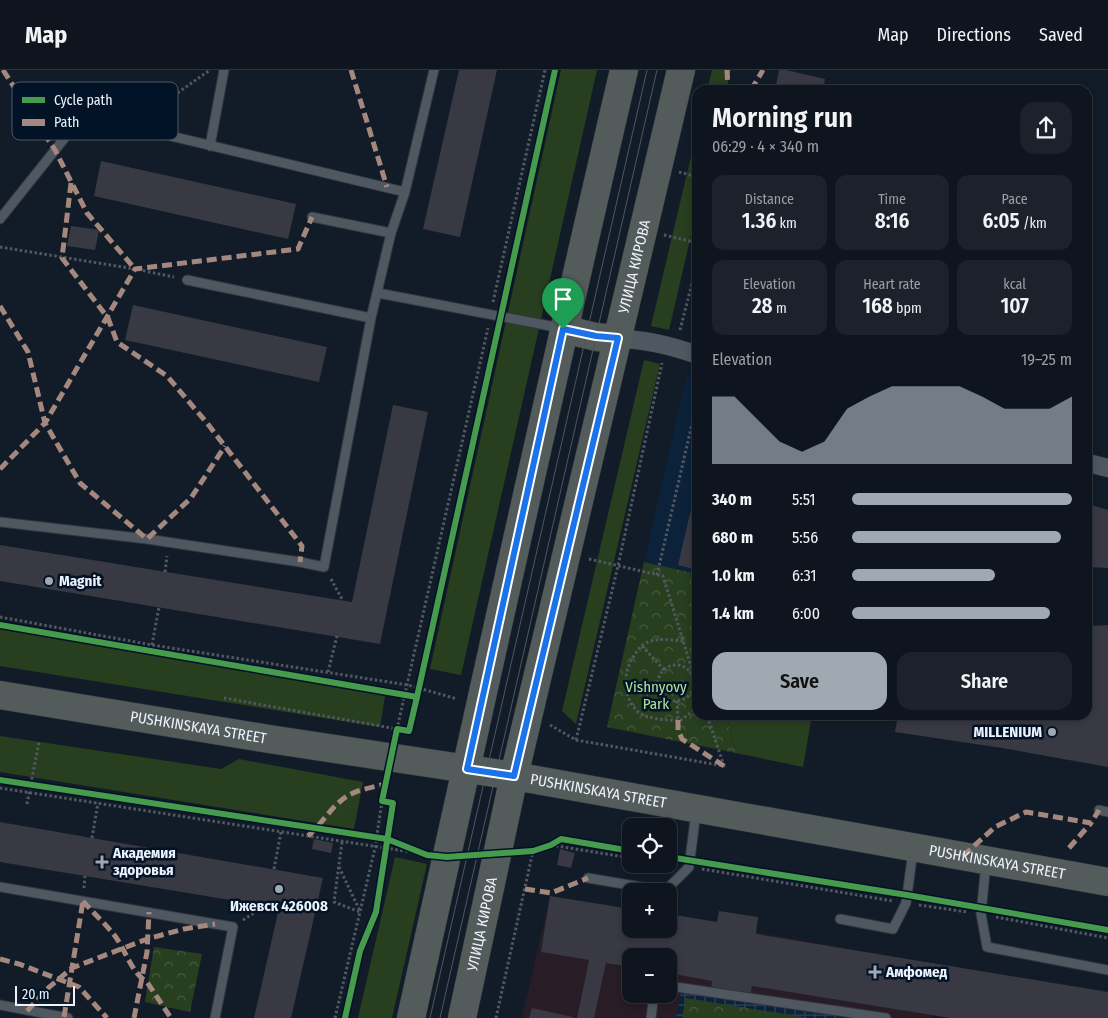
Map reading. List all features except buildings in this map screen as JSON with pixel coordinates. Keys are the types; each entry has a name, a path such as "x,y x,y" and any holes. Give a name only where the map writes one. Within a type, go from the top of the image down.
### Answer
{"main road":[{"path":"411,1018 563,329 624,70"},
{"name":"УЛИЦА КИРОВА","path":"462,1018 514,776 681,70"},
{"path":"563,329 596,336 618,338"},
{"name":"PUSHKINSKAYA STREET","path":"0,695 514,776 1108,882"}],"street":[{"path":"618,338 634,339 692,353"},
{"path":"1092,464 1108,468"}],"lane":[{"path":"210,146 224,70"},
{"path":"0,522 146,540 324,567 371,318 391,233 405,192 434,70"},
{"path":"178,138 405,192"},
{"path":"0,219 63,140"},
{"path":"312,217 391,233"},
{"path":"187,280 371,318"},
{"path":"378,293 563,329"},
{"path":"588,878 665,890 690,864 697,809"},
{"path":"840,919 893,929 906,903 914,848"},
{"path":"986,860 981,911 988,947 1108,970"},
{"path":"0,887 233,927 216,1018"},
{"path":"677,987 886,1018"},
{"path":"650,1018 652,1003"},
{"path":"0,1005 68,1018"}],"path":[{"path":"178,92 210,70"},
{"path":"412,695 408,685 545,70"},
{"path":"674,171 692,176"},
{"path":"659,234 692,242"},
{"path":"0,247 135,269 187,280"},
{"path":"576,740 618,566 663,359 676,348 692,284"},
{"path":"657,575 692,424"},
{"path":"583,557 664,576 692,675"},
{"path":"324,567 343,601"},
{"path":"152,645 159,607"},
{"path":"0,617 152,645 408,685 463,701"},
{"path":"19,628 270,671"},
{"path":"328,672 337,636"},
{"path":"683,641 659,639 642,646 626,671 627,694 637,711 654,718 681,720 692,712"},
{"path":"642,646 664,670"},
{"path":"692,677 690,672 682,666 671,666 664,670 659,677 659,688 666,698 677,701 688,696 692,689"},
{"path":"224,698 400,730 412,695 419,687 422,678"},
{"path":"396,693 412,695"},
{"path":"677,701 678,720"},
{"path":"546,722 576,740 724,766 709,720"},
{"path":"27,804 39,742"},
{"path":"23,783 40,786"},
{"path":"0,788 427,855"},
{"path":"384,858 385,849 382,839 385,802"},
{"path":"92,838 98,804"},
{"path":"274,869 281,832"},
{"path":"368,837 382,839"},
{"path":"335,1018 375,848 382,839"},
{"path":"496,1018 533,851 551,845 561,839"},
{"path":"342,842 334,902 360,912"},
{"path":"395,842 427,855"},
{"path":"578,842 622,849"},
{"path":"551,845 622,857"},
{"path":"690,864 809,879"},
{"path":"690,864 906,903 1069,923"},
{"path":"339,866 360,912"},
{"path":"945,901 981,911 1108,938"},
{"path":"233,927 266,906"}],"shaded area":[{"path":"687,374 692,376 692,573 644,562"},
{"path":"550,896 622,908 622,938 677,938 677,918 941,965 931,1018 894,1018 682,983 676,1018 522,1018"},
{"path":"682,983 894,1018 676,1018"}],"green space":[{"path":"561,70 597,70 461,675 430,669"},
{"path":"712,70 731,70 727,85 708,85"},
{"path":"692,152 692,231 669,330 651,326"},
{"path":"644,360 660,364 576,724 562,711"},
{"name":"Vishnyovy Park","path":"644,562 692,573 692,720 727,720 736,753 607,727"},
{"path":"0,629 386,690 380,727 0,666"},
{"path":"727,720 811,720 803,767 736,753"},
{"path":"0,736 221,769 239,759 363,782 354,829 0,772"},
{"path":"395,857 427,864 392,1018 358,1018"},
{"path":"154,947 202,954 190,1012 145,1002"},
{"path":"686,998 809,1018 682,1018"}],"tram line":[{"path":"430,1018 647,70"},
{"path":"440,1018 657,70"}],"marked path":[{"path":"3,70 12,84"},
{"path":"351,70 387,187"},
{"path":"727,70 728,85"},
{"path":"754,85 763,70"},
{"path":"48,140 87,213 135,269"},
{"path":"71,183 62,258 108,318 117,342 167,376 207,423 302,546 300,562"},
{"path":"0,469 45,423 135,269 298,249 312,217"},
{"path":"0,306 28,352 45,423 80,483 147,539 191,498 225,446"},
{"path":"678,720 678,730 682,739 724,766"},
{"path":"308,836 333,808 345,798 359,791 385,784"},
{"path":"963,856 995,827 1026,812 1091,823 1099,810"},
{"path":"1069,848 1091,823"},
{"path":"525,889 551,893 588,878"},
{"path":"83,901 115,936 137,973 147,982 171,1018"},
{"path":"64,1017 83,901"},
{"path":"134,1018 147,952 149,912"},
{"path":"27,1011 47,989 72,968 147,939 184,929 215,924"},
{"path":"0,959 19,964 79,987 107,1018"}],"cycle path":[{"path":"345,1018 360,951 376,912 393,803 382,801 397,729 409,731 555,70"},
{"path":"0,625 417,697"},
{"path":"0,780 387,839 427,855 447,857 533,851 551,845 561,839 622,849"},
{"path":"677,858 907,895 1108,930"}],"place":[{"name":"Magnit","path":"49,581"},
{"name":"MILLENIUM","path":"1052,732"},
{"name":"Академия здоровья","path":"102,862"},
{"name":"Ижевск 426008","path":"279,889"},
{"name":"Амфомед","path":"875,972"}],"route":[{"path":"563,329 596,336 618,338 514,776 467,769 480,705 563,329"}]}
